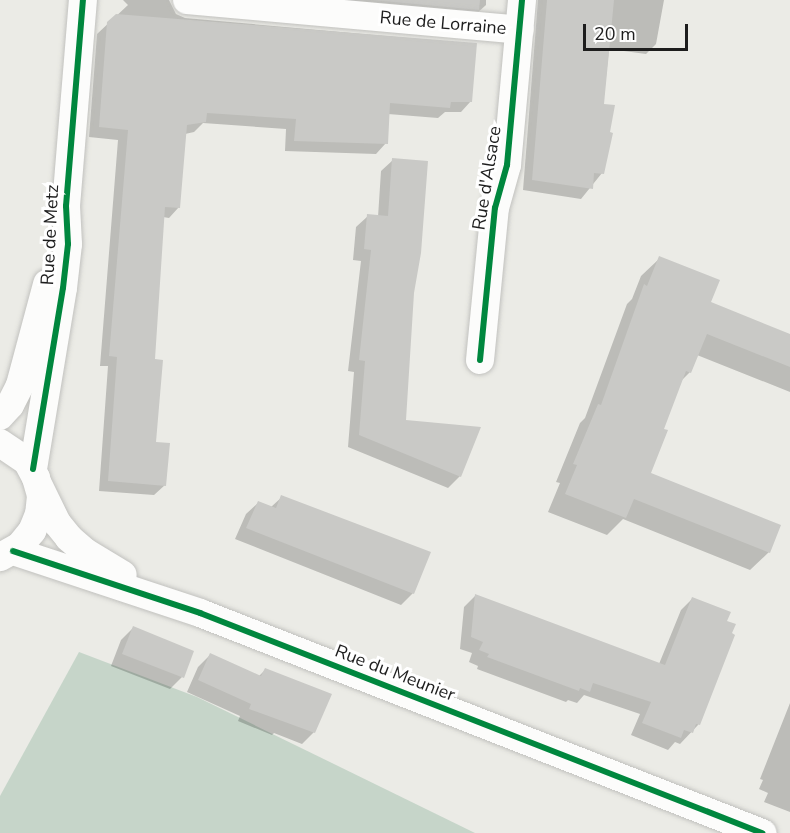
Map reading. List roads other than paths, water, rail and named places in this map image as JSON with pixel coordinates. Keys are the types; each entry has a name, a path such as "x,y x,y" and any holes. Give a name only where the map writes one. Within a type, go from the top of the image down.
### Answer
{"street":[{"name":"Rue de Metz","path":"4,556 26,539 36,523 40,505 36,478 68,244 66,206 83,0"},
{"name":"Rue de Lorraine","path":"187,0 520,30"},
{"name":"Rue d'Alsace","path":"480,360 495,208 507,165 522,0"},
{"name":"Rue de Metz","path":"0,416 15,395 29,357 66,206"},
{"path":"0,443 21,455 36,478"},
{"name":"Rue du Meunier","path":"36,478 57,523 85,552 124,576 200,614"},
{"name":"Rue du Meunier","path":"4,556 200,614 762,833"}]}
